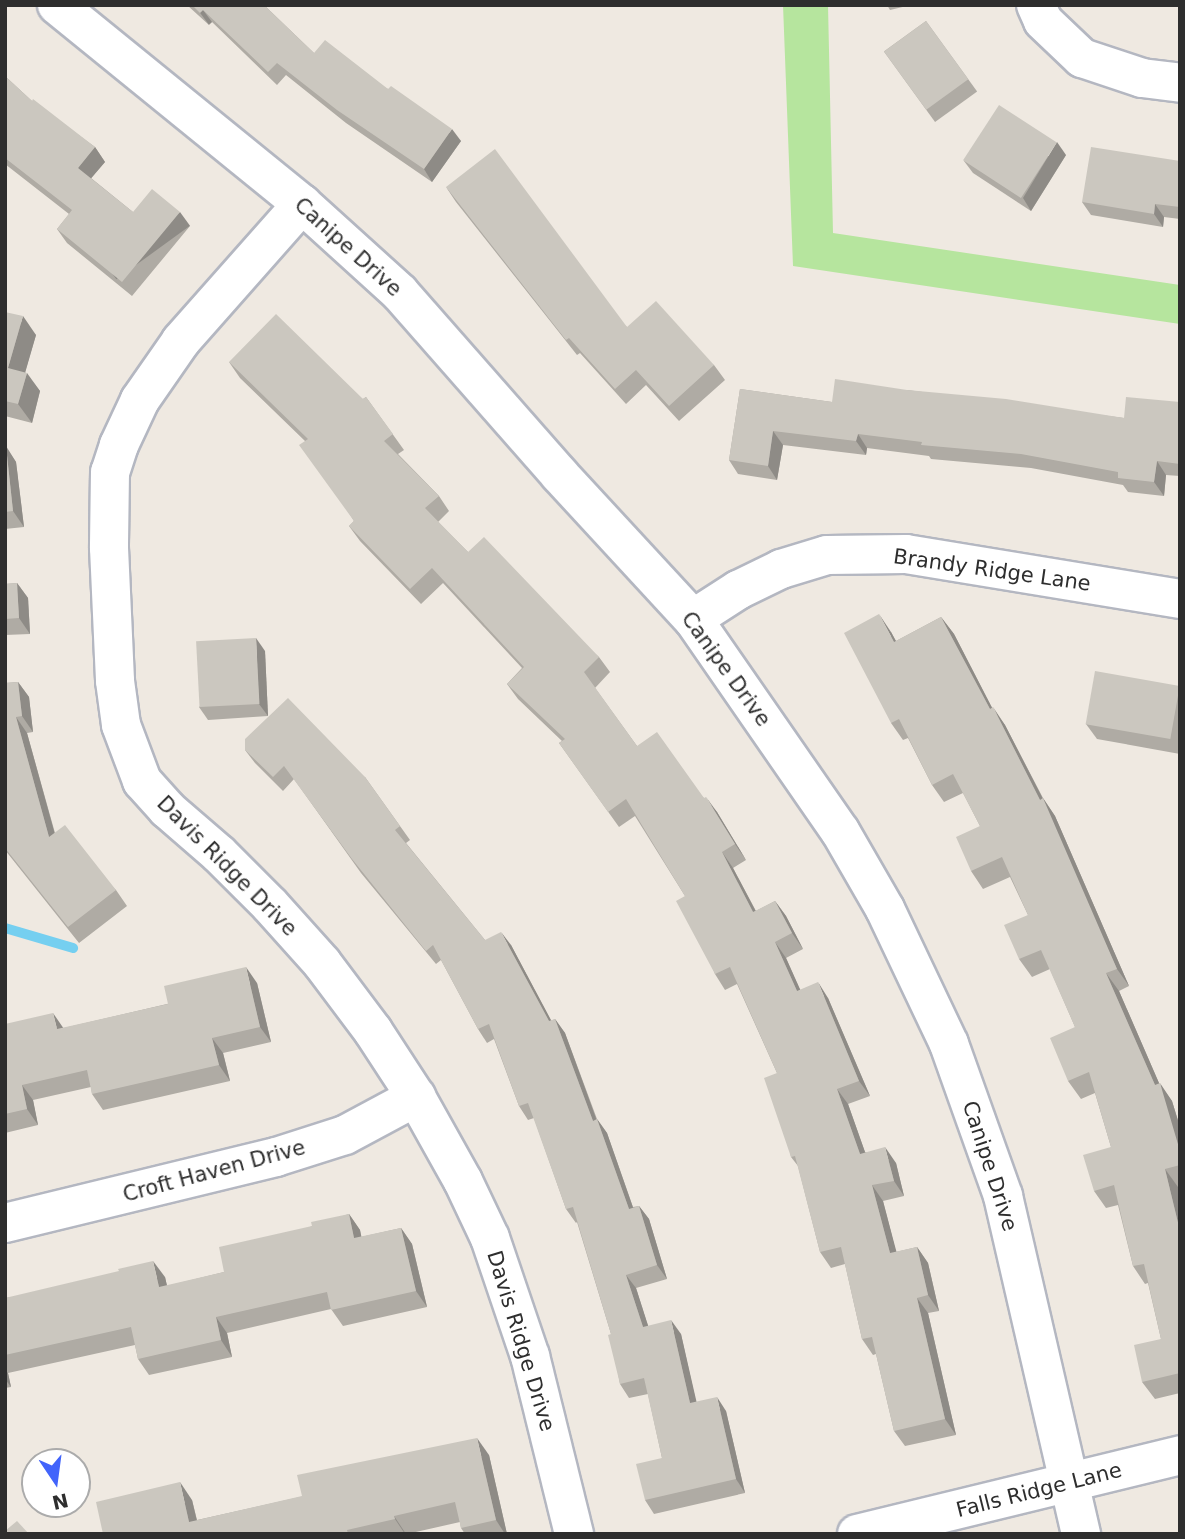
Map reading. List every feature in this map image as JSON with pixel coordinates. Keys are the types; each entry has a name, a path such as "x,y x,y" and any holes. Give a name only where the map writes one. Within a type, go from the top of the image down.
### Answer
{"street":[{"name":"Canipe Drive","path":"57,5 302,204 400,293 559,474 693,619 840,831 885,909 949,1044 1003,1196 1081,1534"},
{"path":"1036,5 1043,21 1082,58 1142,78 1180,83"},
{"name":"Davis Ridge Drive","path":"302,204 181,341 140,400 119,445 110,472 109,548 114,681 121,725 142,781 167,810 219,854 261,896 322,963 373,1031 416,1097 463,1181 490,1238 530,1356 574,1534"},
{"name":"Brandy Ridge Lane","path":"693,619 738,590 781,569 827,555 906,554 1180,599"},
{"name":"Croft Haven Drive","path":"5,1223 276,1157 345,1135 416,1097"},
{"name":"Falls Ridge Lane","path":"858,1534 1180,1455"}],"green space":[{"path":"783,5 828,5 833,233 1180,285 1180,324 793,266"}],"building":[{"path":"192,5 264,5 314,53 325,40 388,89 391,86 452,129 424,169 337,110 277,63 268,72 203,10 200,13"},
{"path":"926,21 968,79 926,110 884,52"},
{"path":"5,76 32,101 33,99 95,147 78,168 133,212 152,189 180,212 122,282 57,229 72,210 5,158"},
{"path":"999,105 1057,143 1021,198 963,160"},
{"path":"1091,147 1180,161 1180,207 1155,204 1154,214 1082,202"},
{"path":"495,149 627,327 656,301 714,365 669,406 636,370 615,389 569,338 566,340 446,187"},
{"path":"5,312 23,316 8,368 27,373 18,404 5,401"},
{"path":"276,314 363,399 366,397 393,434 384,441 439,496 425,508 468,552 484,537 599,657 584,672 637,746 657,732 704,798 706,797 735,844 722,852 753,912 775,901 792,933 775,942 797,991 818,982 859,1081 837,1089 860,1154 885,1147 894,1181 872,1185 890,1253 917,1247 928,1295 917,1298 945,1419 894,1431 872,1337 862,1339 841,1247 820,1252 795,1156 791,1157 764,1078 777,1073 730,967 715,974 676,901 685,896 626,799 608,812 559,743 565,739 507,684 524,667 432,568 410,589 349,526 354,521 299,445 308,439 229,362"},
{"path":"835,379 907,390 1006,399 1124,418 1126,397 1180,402 1180,464 1157,461 1154,482 1118,478 1118,472 1021,454 921,445 922,442 858,434 856,441 773,431 768,466 729,460 740,389 832,402"},
{"path":"5,446 13,511 5,512"},
{"path":"17,583 19,618 5,619 5,584"},
{"path":"879,614 894,642 941,617 990,709 993,707 1040,800 1043,798 1117,969 1106,973 1155,1085 1160,1083 1180,1151 1180,1165 1165,1169 1180,1231 1180,1373 1142,1382 1134,1345 1161,1339 1144,1264 1133,1266 1114,1185 1094,1191 1083,1155 1111,1147 1089,1072 1068,1081 1050,1038 1075,1027 1041,950 1019,959 1004,925 1028,915 1002,857 971,871 956,837 980,826 953,774 932,785 899,719 891,723 844,633"},
{"path":"256,638 259,704 200,707 196,641"},
{"path":"1095,671 1180,686 1170,739 1086,724"},
{"path":"18,682 22,716 16,717 49,837 65,825 116,890 68,927 5,848 5,683"},
{"path":"288,698 365,777 400,826 395,830 485,940 501,932 549,1021 555,1019 593,1121 597,1119 629,1209 639,1206 657,1265 626,1275 643,1327 671,1320 690,1403 717,1397 736,1479 645,1500 636,1464 662,1458 644,1378 620,1384 608,1335 611,1334 573,1207 566,1209 528,1103 519,1106 489,1024 478,1029 433,945 426,951 352,859 284,766 273,777 245,750 245,739"},
{"path":"246,967 260,1027 212,1038 219,1065 92,1094 87,1070 22,1085 27,1109 5,1114 5,1024 53,1013 57,1029 168,1004 164,986"},
{"path":"349,1214 354,1238 401,1228 416,1291 331,1310 327,1292 216,1317 221,1340 138,1359 131,1327 5,1355 5,1298 153,1261 159,1287 224,1272 219,1247 312,1226 311,1222"},
{"path":"477,1438 496,1520 461,1528 455,1502 347,1530 348,1534 103,1534 96,1502 180,1482 189,1522 302,1496 297,1475"},
{"path":"17,1521 29,1534 5,1534 5,1531"}],"waterway":[{"path":"5,928 73,948"}]}
